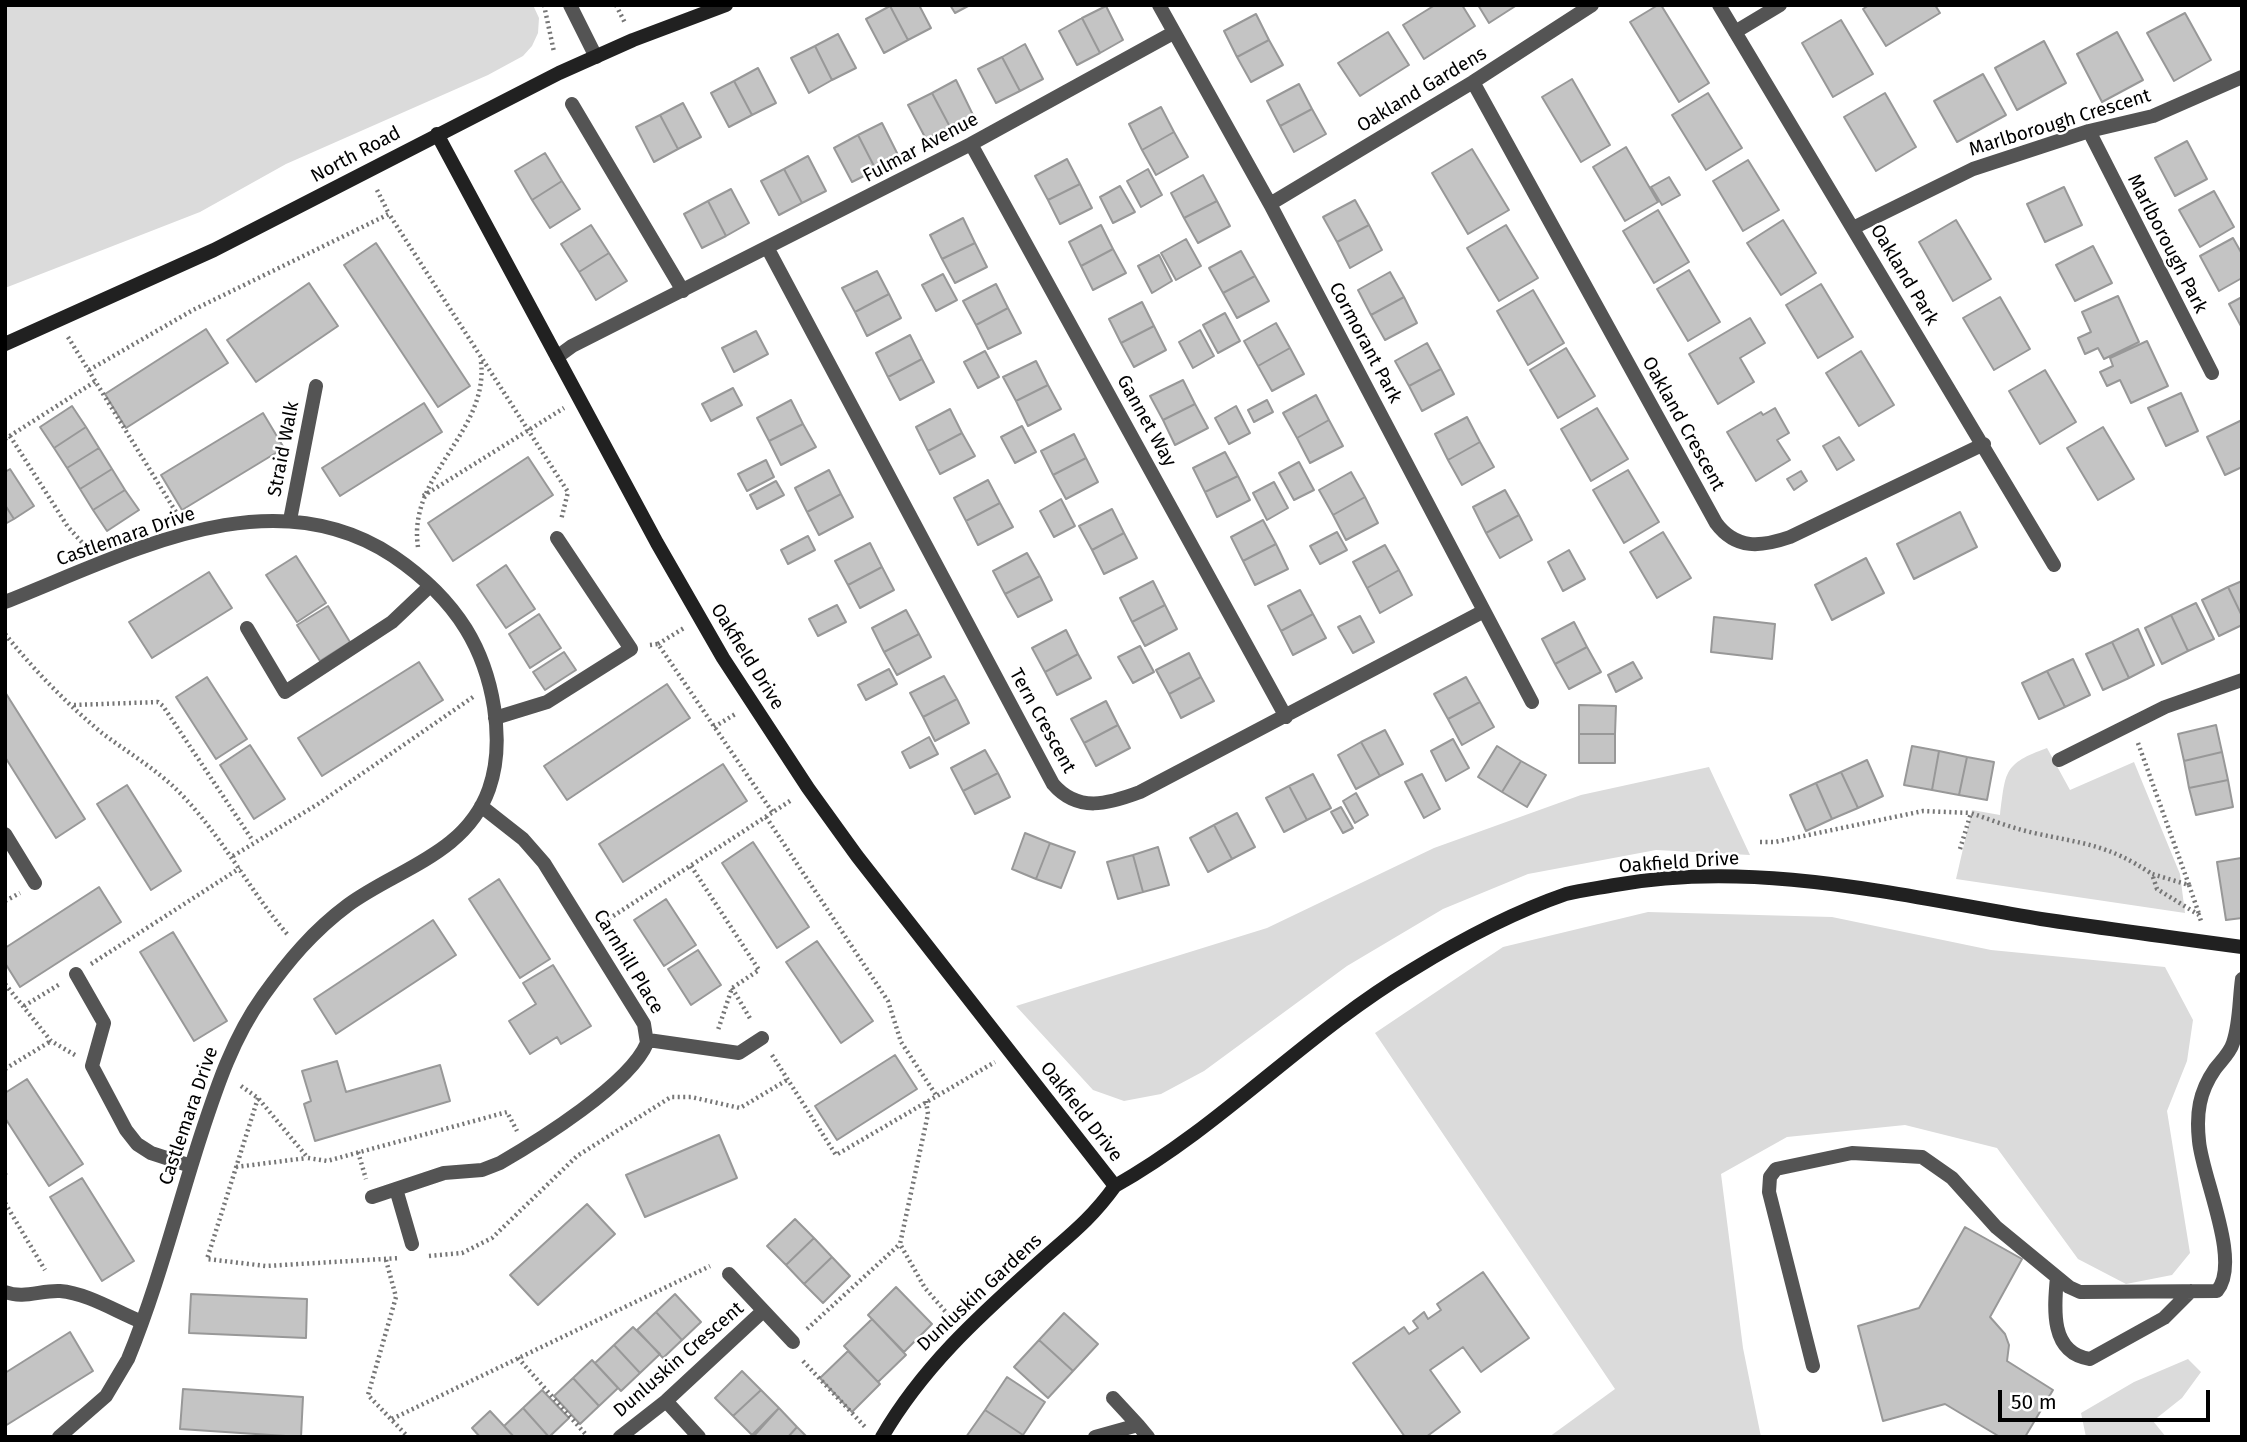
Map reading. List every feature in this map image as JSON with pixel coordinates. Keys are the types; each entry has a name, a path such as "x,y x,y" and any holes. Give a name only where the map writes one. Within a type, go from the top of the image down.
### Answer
{"street":[{"path":"570,5 596,57"},
{"name":"North Road","path":"5,345 57,319 214,250 559,73 726,5"},
{"name":"Cormorant Park","path":"1159,5 1270,204 1532,702"},
{"name":"Oakland Gardens","path":"1270,204 1473,82 1592,5"},
{"name":"Oakland Park","path":"1720,5 2054,565"},
{"path":"1735,32 1780,5"},
{"name":"Fulmar Avenue","path":"557,357 572,346 971,144 1173,33"},
{"name":"Marlborough Crescent","path":"1853,228 1973,169 2089,131 2179,107 2242,76"},
{"name":"Oakland Crescent","path":"1473,82 1716,523 1731,540 1759,545 1790,537 1984,444"},
{"path":"572,104 683,291"},
{"name":"Marlborough Park","path":"2089,131 2211,373"},
{"name":"Oakfield Drive","path":"437,134 723,658 808,788 1010,1054 1115,1186 1164,1158 1275,1073 1349,1010 1414,968 1497,925 1567,894 1641,881 1762,878 1900,894 2242,947"},
{"name":"Gannet Way","path":"971,144 1286,717"},
{"name":"Tern Crescent","path":"768,249 1053,784 1061,793 1088,804 1113,802 1286,717 1484,611"},
{"name":"Straid Walk","path":"290,520 316,386"},
{"name":"Castlemara Drive","path":"5,603 189,533 243,522 290,520 329,526 362,538 418,575 458,618 471,637 495,718 495,763 481,806 446,846 350,903 299,947 260,999 222,1073 142,1322 122,1371 106,1396 59,1437"},
{"path":"495,718 547,702 631,649 557,538"},
{"path":"247,628 285,692 392,622 430,586"},
{"path":"2059,760 2181,700 2242,680"},
{"name":"Carnhill Place","path":"372,1197 453,1171 487,1169 525,1148 570,1118 615,1082 644,1050 648,1040 645,1027 589,933 538,855 481,806"},
{"path":"5,834 35,883"},
{"path":"76,974 104,1023 92,1066 126,1130 137,1144 151,1153 191,1167"},
{"path":"1813,1366 1769,1192 1770,1177 1776,1169 1852,1153 1922,1157 1952,1178 1996,1227 2057,1277 2080,1292 2217,1291 2224,1283 2223,1240 2200,1149 2197,1116 2207,1080 2234,1040 2242,979"},
{"path":"648,1040 739,1053 762,1038"},
{"name":"Dunluskin Gardens","path":"882,1437 919,1379 962,1332 1091,1219 1115,1186"},
{"path":"396,1189 412,1244"},
{"name":"Dunluskin Crescent","path":"729,1274 793,1342"},
{"path":"2057,1277 2054,1304 2058,1332 2066,1349 2076,1357 2090,1359 2164,1318 2191,1291"},
{"path":"5,1293 22,1296 48,1291 75,1294 142,1322"},
{"name":"Dunluskin Crescent","path":"620,1437 666,1401 763,1311"},
{"path":"1113,1398 1148,1437"},
{"path":"666,1401 699,1437"},
{"path":"1095,1437 1138,1425"}],"path":[{"path":"544,5 559,73"},
{"path":"367,172 389,214 568,492 557,538"},
{"path":"89,370 192,310 389,214"},
{"path":"57,319 189,533"},
{"path":"418,575 420,563 417,538 423,497 464,429 479,395 480,357"},
{"path":"96,381 8,438 68,527 102,564"},
{"path":"423,497 527,429 580,399"},
{"path":"5,634 51,686 100,731 175,788 233,856 258,899 299,947"},
{"path":"631,649 658,644 668,638"},
{"path":"589,933 772,813 658,644"},
{"path":"233,856 253,841 318,804 488,687"},
{"path":"73,705 149,702 163,706 253,841"},
{"path":"2131,724 2207,942"},
{"path":"1760,842 1775,842 1923,811 1970,813 2032,833 2092,843 2122,854 2152,874 2189,885"},
{"path":"1960,849 1970,813"},
{"path":"766,817 888,1001 901,1042 936,1095"},
{"path":"691,866 759,970 732,988 712,1049"},
{"path":"24,1006 240,868"},
{"path":"2152,874 2157,888 2199,915"},
{"path":"5,984 51,1041 92,1066"},
{"path":"732,988 836,1155 1010,1054"},
{"path":"5,1069 51,1041"},
{"path":"222,1073 258,1098 308,1158"},
{"path":"874,1437 806,1367 793,1342 900,1244 928,1114 926,1101"},
{"path":"236,1167 308,1158 327,1161 507,1112 525,1148"},
{"path":"5,1203 48,1276 48,1291"},
{"path":"900,1244 926,1287 962,1332"},
{"path":"386,1260 396,1297 368,1395 408,1437"},
{"path":"392,1419 720,1261 729,1274"},
{"path":"518,1358 588,1437"}],"shaded area":[{"path":"5,5 533,5 539,18 538,33 532,46 523,56 488,75 286,164 200,212 5,288"},
{"path":"2047,748 2070,790 2134,762 2180,874 2185,913 1956,879 1972,810 2000,815 2009,771 2022,759"},
{"path":"1709,767 1750,855 1656,850 1528,874 1443,909 1347,966 1204,1071 1161,1094 1124,1101 1093,1090 1016,1006 1267,928 1434,848 1581,795"},
{"path":"1648,912 1832,917 1991,950 2165,967 2193,1020 2187,1061 2167,1111 2190,1253 2172,1275 2126,1284 2078,1259 1997,1148 1905,1125 1787,1137 1721,1174 1743,1348 1761,1437 1549,1437 1615,1389 1375,1033 1503,947"},
{"path":"2188,1359 2201,1372 2182,1398 2153,1421 2166,1437 2086,1437 2081,1413 2134,1382"}],"building":[{"path":"919,5 931,28 908,40 890,6"},
{"path":"950,5 970,5 955,13"},
{"path":"1435,5 1462,5 1475,26 1424,59 1403,25"},
{"path":"1478,5 1517,5 1489,23"},
{"path":"1661,5 1709,83 1679,102 1630,22"},
{"path":"1869,5 1935,5 1940,13 1886,46 1863,9"},
{"path":"890,6 908,40 884,53 866,19"},
{"path":"1106,6 1123,40 1100,53 1082,18"},
{"path":"2185,13 2211,60 2174,81 2147,33"},
{"path":"1256,14 1269,40 1237,57 1224,31"},
{"path":"1082,18 1100,53 1077,65 1059,31"},
{"path":"1841,20 1873,74 1833,97 1802,43"},
{"path":"1388,32 1409,65 1360,96 1338,63"},
{"path":"2117,32 2143,80 2102,102 2077,54"},
{"path":"838,34 856,68 832,80 815,46"},
{"path":"1269,40 1283,65 1251,82 1237,57"},
{"path":"2044,41 2066,83 2017,110 1995,68"},
{"path":"1025,44 1043,79 1020,91 1002,57"},
{"path":"815,46 832,80 809,93 791,58"},
{"path":"1002,57 1020,91 996,103 978,69"},
{"path":"758,68 776,103 752,115 734,81"},
{"path":"1983,74 2006,115 1957,142 1934,101"},
{"path":"1572,79 1610,145 1581,162 1542,97"},
{"path":"956,80 973,115 950,127 932,93"},
{"path":"734,81 752,115 729,127 711,93"},
{"path":"1299,84 1312,109 1280,126 1267,101"},
{"path":"932,93 950,127 926,139 908,105"},
{"path":"1708,93 1742,148 1706,170 1672,115"},
{"path":"1885,93 1916,147 1876,171 1844,117"},
{"path":"683,103 701,137 678,149 660,115"},
{"path":"1161,107 1174,132 1142,150 1129,124"},
{"path":"1312,109 1326,134 1294,152 1280,126"},
{"path":"660,115 678,149 654,162 636,127"},
{"path":"882,123 899,157 876,170 858,135"},
{"path":"1174,132 1188,157 1156,175 1142,150"},
{"path":"858,135 876,170 852,182 834,148"},
{"path":"2187,141 2207,179 2175,196 2155,158"},
{"path":"1626,147 1658,202 1625,221 1593,167"},
{"path":"1472,149 1509,210 1468,234 1432,173"},
{"path":"545,153 562,181 532,200 515,171"},
{"path":"808,156 826,191 802,203 784,169"},
{"path":"1067,159 1080,184 1048,200 1035,176"},
{"path":"1748,160 1779,210 1743,231 1713,181"},
{"path":"784,169 802,203 779,215 761,181"},
{"path":"1148,169 1162,195 1141,207 1127,181"},
{"path":"1203,175 1217,201 1184,218 1171,193"},
{"path":"1669,177 1680,195 1662,205 1651,187"},
{"path":"562,181 580,209 550,228 532,200"},
{"path":"1080,184 1092,208 1060,224 1048,200"},
{"path":"1120,186 1135,212 1113,223 1100,197"},
{"path":"2064,187 2082,225 2045,242 2027,204"},
{"path":"731,189 749,223 726,236 708,201"},
{"path":"2214,191 2234,227 2200,247 2179,210"},
{"path":"1355,200 1369,225 1337,242 1323,217"},
{"path":"708,201 726,236 702,248 684,214"},
{"path":"1217,201 1230,226 1198,243 1184,218"},
{"path":"1658,210 1689,262 1654,283 1623,231"},
{"path":"963,218 975,243 942,259 930,235"},
{"path":"1783,220 1816,273 1781,295 1747,243"},
{"path":"1956,220 1991,279 1953,301 1919,242"},
{"path":"591,225 609,253 579,272 561,244"},
{"path":"1101,225 1113,249 1081,266 1069,242"},
{"path":"1369,225 1382,250 1350,268 1337,242"},
{"path":"1506,225 1538,278 1499,301 1467,248"},
{"path":"2233,238 2242,254 2242,278 2219,291 2200,256"},
{"path":"1186,239 1201,266 1176,280 1161,253"},
{"path":"376,243 470,386 438,407 344,265"},
{"path":"975,243 987,267 955,283 942,259"},
{"path":"2093,246 2112,283 2075,301 2056,265"},
{"path":"1113,249 1126,273 1093,290 1081,266"},
{"path":"1241,251 1255,276 1223,293 1209,268"},
{"path":"609,253 627,281 596,300 579,272"},
{"path":"1159,255 1172,281 1152,293 1138,266"},
{"path":"1689,270 1720,322 1688,341 1657,289"},
{"path":"877,271 889,294 855,312 842,288"},
{"path":"1390,272 1404,297 1371,315 1358,290"},
{"path":"943,274 957,300 936,311 922,285"},
{"path":"1255,276 1269,301 1237,318 1223,293"},
{"path":"309,283 338,326 256,382 227,340"},
{"path":"996,284 1008,308 976,325 963,301"},
{"path":"1821,284 1853,337 1818,358 1786,305"},
{"path":"1533,290 1564,343 1528,365 1497,311"},
{"path":"889,294 901,318 867,336 855,312"},
{"path":"2118,296 2139,342 2104,359 2098,348 2085,354 2078,338 2091,332 2082,312"},
{"path":"1404,297 1417,323 1385,340 1371,315"},
{"path":"2000,297 2030,349 1994,370 1963,318"},
{"path":"2242,297 2242,328 2229,304"},
{"path":"1142,302 1154,326 1121,343 1109,319"},
{"path":"1008,308 1021,333 988,349 976,325"},
{"path":"1225,313 1240,341 1218,353 1203,325"},
{"path":"1750,318 1765,343 1740,358 1754,382 1718,404 1689,354"},
{"path":"1276,323 1290,348 1258,366 1244,341"},
{"path":"1154,326 1166,350 1134,367 1121,343"},
{"path":"206,329 228,363 126,428 105,394"},
{"path":"1200,330 1214,356 1193,368 1179,342"},
{"path":"756,331 768,354 734,372 722,348"},
{"path":"910,335 922,359 888,377 876,353"},
{"path":"2147,341 2168,386 2131,403 2120,380 2107,386 2100,372 2113,366 2110,358"},
{"path":"1427,343 1441,369 1409,386 1395,361"},
{"path":"1290,348 1304,374 1272,391 1258,366"},
{"path":"1566,348 1595,396 1558,418 1530,370"},
{"path":"985,351 999,377 978,388 964,362"},
{"path":"1861,351 1894,405 1859,426 1826,373"},
{"path":"922,359 934,382 900,400 888,377"},
{"path":"1036,361 1048,385 1016,401 1003,377"},
{"path":"1441,369 1454,394 1422,411 1409,386"},
{"path":"2045,370 2076,422 2040,444 2009,391"},
{"path":"1183,380 1195,404 1163,420 1150,396"},
{"path":"1048,385 1061,409 1028,426 1016,401"},
{"path":"733,388 742,405 711,421 702,404"},
{"path":"2181,393 2198,431 2166,446 2148,408"},
{"path":"1316,395 1329,420 1297,438 1283,413"},
{"path":"791,400 803,424 769,441 757,418"},
{"path":"1267,400 1273,412 1254,422 1248,410"},
{"path":"424,403 442,432 340,496 322,468"},
{"path":"1195,404 1208,428 1175,445 1163,420"},
{"path":"72,406 86,427 54,448 40,427"},
{"path":"1236,406 1250,433 1229,444 1215,418"},
{"path":"1597,408 1628,459 1591,481 1561,429"},
{"path":"1775,408 1789,433 1777,440 1790,460 1756,481 1727,432 1761,412 1763,415"},
{"path":"950,409 962,433 928,451 916,427"},
{"path":"263,413 284,448 182,510 161,475"},
{"path":"1467,417 1480,442 1448,460 1435,434"},
{"path":"1329,420 1343,446 1310,463 1297,438"},
{"path":"2242,420 2242,467 2225,475 2207,437"},
{"path":"803,424 816,447 781,465 769,441"},
{"path":"1022,426 1036,452 1015,463 1001,437"},
{"path":"86,427 99,448 67,468 54,448"},
{"path":"2103,427 2134,479 2098,500 2067,448"},
{"path":"962,433 975,456 940,474 928,451"},
{"path":"1074,434 1086,458 1053,475 1041,451"},
{"path":"1839,437 1854,460 1837,470 1823,446"},
{"path":"1480,442 1494,467 1462,485 1448,460"},
{"path":"99,448 112,469 80,489 67,468"},
{"path":"1225,452 1238,476 1205,492 1193,468"},
{"path":"528,457 553,495 453,561 428,523"},
{"path":"1086,458 1098,482 1066,499 1053,475"},
{"path":"766,460 774,477 747,491 738,474"},
{"path":"1299,462 1314,490 1294,500 1279,473"},
{"path":"10,469 34,506 14,519 5,505 5,472"},
{"path":"112,469 125,490 93,510 80,489"},
{"path":"829,470 841,494 807,512 795,488"},
{"path":"1628,470 1659,522 1624,543 1593,490"},
{"path":"1801,471 1807,481 1794,490 1787,479"},
{"path":"1351,472 1365,497 1333,515 1319,490"},
{"path":"1238,476 1250,500 1217,517 1205,492"},
{"path":"988,480 1000,503 966,521 954,498"},
{"path":"776,481 784,495 757,509 750,495"},
{"path":"1274,482 1288,508 1267,520 1253,493"},
{"path":"125,490 139,510 107,531 93,510"},
{"path":"1505,490 1519,515 1486,533 1473,507"},
{"path":"841,494 853,517 819,535 807,512"},
{"path":"1365,497 1378,523 1346,540 1333,515"},
{"path":"1061,499 1075,526 1054,537 1040,511"},
{"path":"1000,503 1013,527 978,545 966,521"},
{"path":"5,505 14,519 5,524"},
{"path":"1112,509 1124,533 1092,550 1079,526"},
{"path":"1960,512 1977,547 1914,579 1897,544"},
{"path":"1519,515 1532,540 1500,558 1486,533"},
{"path":"1263,520 1276,544 1243,561 1231,537"},
{"path":"1337,532 1347,550 1320,564 1310,546"},
{"path":"1663,532 1691,578 1657,598 1630,552"},
{"path":"1124,533 1137,558 1104,574 1092,550"},
{"path":"808,536 815,550 788,564 781,550"},
{"path":"870,543 882,567 848,585 835,561"},
{"path":"1276,544 1288,569 1255,585 1243,561"},
{"path":"1385,545 1399,570 1367,588 1353,562"},
{"path":"1569,550 1585,579 1563,591 1548,562"},
{"path":"1027,553 1040,576 1005,594 993,571"},
{"path":"296,556 326,603 297,622 266,575"},
{"path":"1866,558 1884,593 1832,620 1815,585"},
{"path":"506,565 535,609 506,628 477,585"},
{"path":"882,567 894,590 860,608 848,585"},
{"path":"1399,570 1412,595 1380,613 1367,588"},
{"path":"209,572 232,608 152,658 129,622"},
{"path":"1040,576 1052,600 1018,617 1005,594"},
{"path":"1153,581 1165,605 1132,622 1120,598"},
{"path":"2242,581 2242,616 2228,587"},
{"path":"2228,587 2242,616 2242,625 2219,636 2202,600"},
{"path":"1300,590 1313,614 1281,631 1268,606"},
{"path":"2196,603 2214,639 2188,651 2171,615"},
{"path":"837,605 846,622 818,636 809,619"},
{"path":"1165,605 1177,629 1145,646 1132,622"},
{"path":"328,606 350,642 320,661 297,625"},
{"path":"906,610 919,634 884,652 872,628"},
{"path":"539,614 561,648 530,668 509,634"},
{"path":"1313,614 1326,638 1293,655 1281,631"},
{"path":"2171,615 2188,651 2162,664 2145,628"},
{"path":"1360,616 1374,642 1353,653 1338,627"},
{"path":"1714,617 1775,624 1772,659 1711,652"},
{"path":"1574,622 1587,647 1555,664 1542,639"},
{"path":"2138,629 2154,665 2129,678 2112,642"},
{"path":"1066,630 1078,654 1045,672 1032,648"},
{"path":"919,634 931,657 897,675 884,652"},
{"path":"2112,642 2129,678 2103,690 2086,654"},
{"path":"1140,646 1154,672 1133,683 1118,657"},
{"path":"1587,647 1601,672 1569,689 1555,664"},
{"path":"564,652 576,670 545,690 533,672"},
{"path":"1189,653 1201,677 1169,694 1156,670"},
{"path":"1078,654 1091,678 1057,695 1045,672"},
{"path":"2073,659 2090,695 2065,707 2047,671"},
{"path":"419,662 443,700 322,776 298,738"},
{"path":"1633,662 1642,678 1616,692 1608,675"},
{"path":"889,669 897,684 866,700 858,685"},
{"path":"2047,671 2065,707 2039,719 2022,683"},
{"path":"944,676 957,699 923,717 910,693"},
{"path":"207,677 247,739 216,759 176,697"},
{"path":"1201,677 1214,701 1181,718 1169,694"},
{"path":"1466,677 1480,702 1448,719 1434,694"},
{"path":"667,684 690,718 567,800 544,766"},
{"path":"5,692 85,819 56,838 5,757"},
{"path":"957,699 969,723 935,741 923,717"},
{"path":"1106,701 1118,725 1084,743 1071,719"},
{"path":"1480,702 1494,727 1462,745 1448,719"},
{"path":"1579,705 1616,706 1615,734 1579,734"},
{"path":"1118,725 1130,748 1096,766 1084,743"},
{"path":"2216,725 2222,752 2184,761 2178,734"},
{"path":"1385,730 1403,764 1380,776 1361,742"},
{"path":"1579,734 1615,734 1615,763 1579,763"},
{"path":"929,737 938,754 910,768 902,752"},
{"path":"1453,739 1469,768 1446,781 1431,751"},
{"path":"1361,742 1380,776 1356,789 1338,755"},
{"path":"250,745 285,799 254,819 220,765"},
{"path":"1497,746 1521,761 1502,792 1478,777"},
{"path":"1912,746 1939,751 1932,790 1904,785"},
{"path":"985,750 998,773 963,791 951,768"},
{"path":"1939,751 1967,757 1959,795 1932,790"},
{"path":"2222,752 2228,780 2189,788 2184,761"},
{"path":"1967,757 1994,762 1987,800 1959,795"},
{"path":"1867,760 1883,796 1858,808 1841,772"},
{"path":"1521,761 1546,775 1527,807 1502,792"},
{"path":"723,764 747,801 623,882 599,844"},
{"path":"1841,772 1858,808 1832,819 1816,783"},
{"path":"998,773 1010,797 975,814 963,791"},
{"path":"1313,774 1331,808 1307,820 1289,786"},
{"path":"1422,774 1440,809 1424,818 1405,782"},
{"path":"2228,780 2233,807 2196,815 2189,788"},
{"path":"1816,783 1832,819 1806,831 1790,795"},
{"path":"127,785 181,871 151,890 97,804"},
{"path":"1289,786 1307,820 1284,832 1266,798"},
{"path":"1356,793 1368,815 1355,823 1343,801"},
{"path":"1341,807 1353,828 1343,833 1331,812"},
{"path":"1237,813 1255,847 1232,859 1214,825"},
{"path":"1214,825 1232,859 1208,872 1190,838"},
{"path":"1025,833 1050,843 1036,879 1012,869"},
{"path":"753,842 809,927 777,948 722,863"},
{"path":"1050,843 1075,852 1061,888 1036,879"},
{"path":"1158,847 1169,885 1143,892 1133,855"},
{"path":"1133,855 1143,892 1118,899 1107,862"},
{"path":"2241,858 2242,918 2226,920 2217,862"},
{"path":"499,879 550,959 520,978 469,899"},
{"path":"99,887 121,922 20,987 5,963 5,948"},
{"path":"666,899 696,945 664,966 634,920"},
{"path":"433,920 456,955 336,1034 314,999"},
{"path":"173,932 227,1021 194,1041 140,952"},
{"path":"817,941 873,1021 841,1043 786,962"},
{"path":"698,950 721,985 691,1005 668,969"},
{"path":"553,965 591,1026 561,1044 557,1037 530,1054 509,1021 536,1004 523,983"},
{"path":"895,1055 917,1089 837,1140 815,1106"},
{"path":"337,1061 346,1092 440,1065 450,1101 315,1141 304,1104 311,1101 302,1071"},
{"path":"27,1079 83,1164 49,1186 5,1118 5,1093"},
{"path":"719,1135 737,1178 645,1217 626,1175"},
{"path":"82,1178 134,1261 102,1281 50,1197"},
{"path":"587,1204 615,1234 538,1305 510,1275"},
{"path":"795,1219 814,1238 786,1265 767,1246"},
{"path":"1965,1227 2022,1259 1990,1317 2005,1334 2009,1345 2007,1361 2053,1390 2025,1437 2000,1437 1945,1404 1883,1421 1858,1326 1919,1308"},
{"path":"814,1238 832,1257 804,1284 786,1265"},
{"path":"832,1257 850,1276 823,1303 804,1284"},
{"path":"1483,1272 1529,1338 1481,1372 1463,1347 1430,1370 1460,1412 1426,1437 1405,1437 1353,1363 1404,1327 1409,1334 1418,1328 1413,1321 1424,1312 1428,1319 1441,1310 1437,1304"},
{"path":"896,1287 932,1324 904,1352 868,1315"},
{"path":"191,1294 307,1299 306,1338 189,1333"},
{"path":"675,1294 701,1322 682,1340 656,1312"},
{"path":"656,1312 682,1340 663,1358 637,1330"},
{"path":"1064,1313 1098,1344 1073,1371 1039,1340"},
{"path":"872,1319 906,1355 878,1382 844,1346"},
{"path":"633,1327 660,1354 640,1373 614,1345"},
{"path":"70,1332 93,1371 5,1426 5,1373"},
{"path":"1039,1340 1073,1371 1048,1398 1014,1367"},
{"path":"614,1345 640,1373 621,1391 595,1363"},
{"path":"848,1351 880,1384 852,1412 820,1378"},
{"path":"592,1360 618,1388 599,1406 573,1378"},
{"path":"742,1371 761,1390 733,1416 715,1398"},
{"path":"1007,1377 1045,1402 1023,1435 985,1410"},
{"path":"573,1378 599,1406 580,1424 554,1396"},
{"path":"183,1389 303,1397 301,1437 180,1429"},
{"path":"542,1390 569,1418 549,1437 523,1408"},
{"path":"761,1390 779,1408 752,1435 733,1416"},
{"path":"523,1408 549,1437 514,1437 504,1426"},
{"path":"779,1408 797,1427 788,1437 753,1437"},
{"path":"985,1410 1023,1435 1022,1437 966,1437"},
{"path":"490,1411 514,1437 480,1437 472,1428"},
{"path":"797,1427 807,1437 788,1437"}]}
